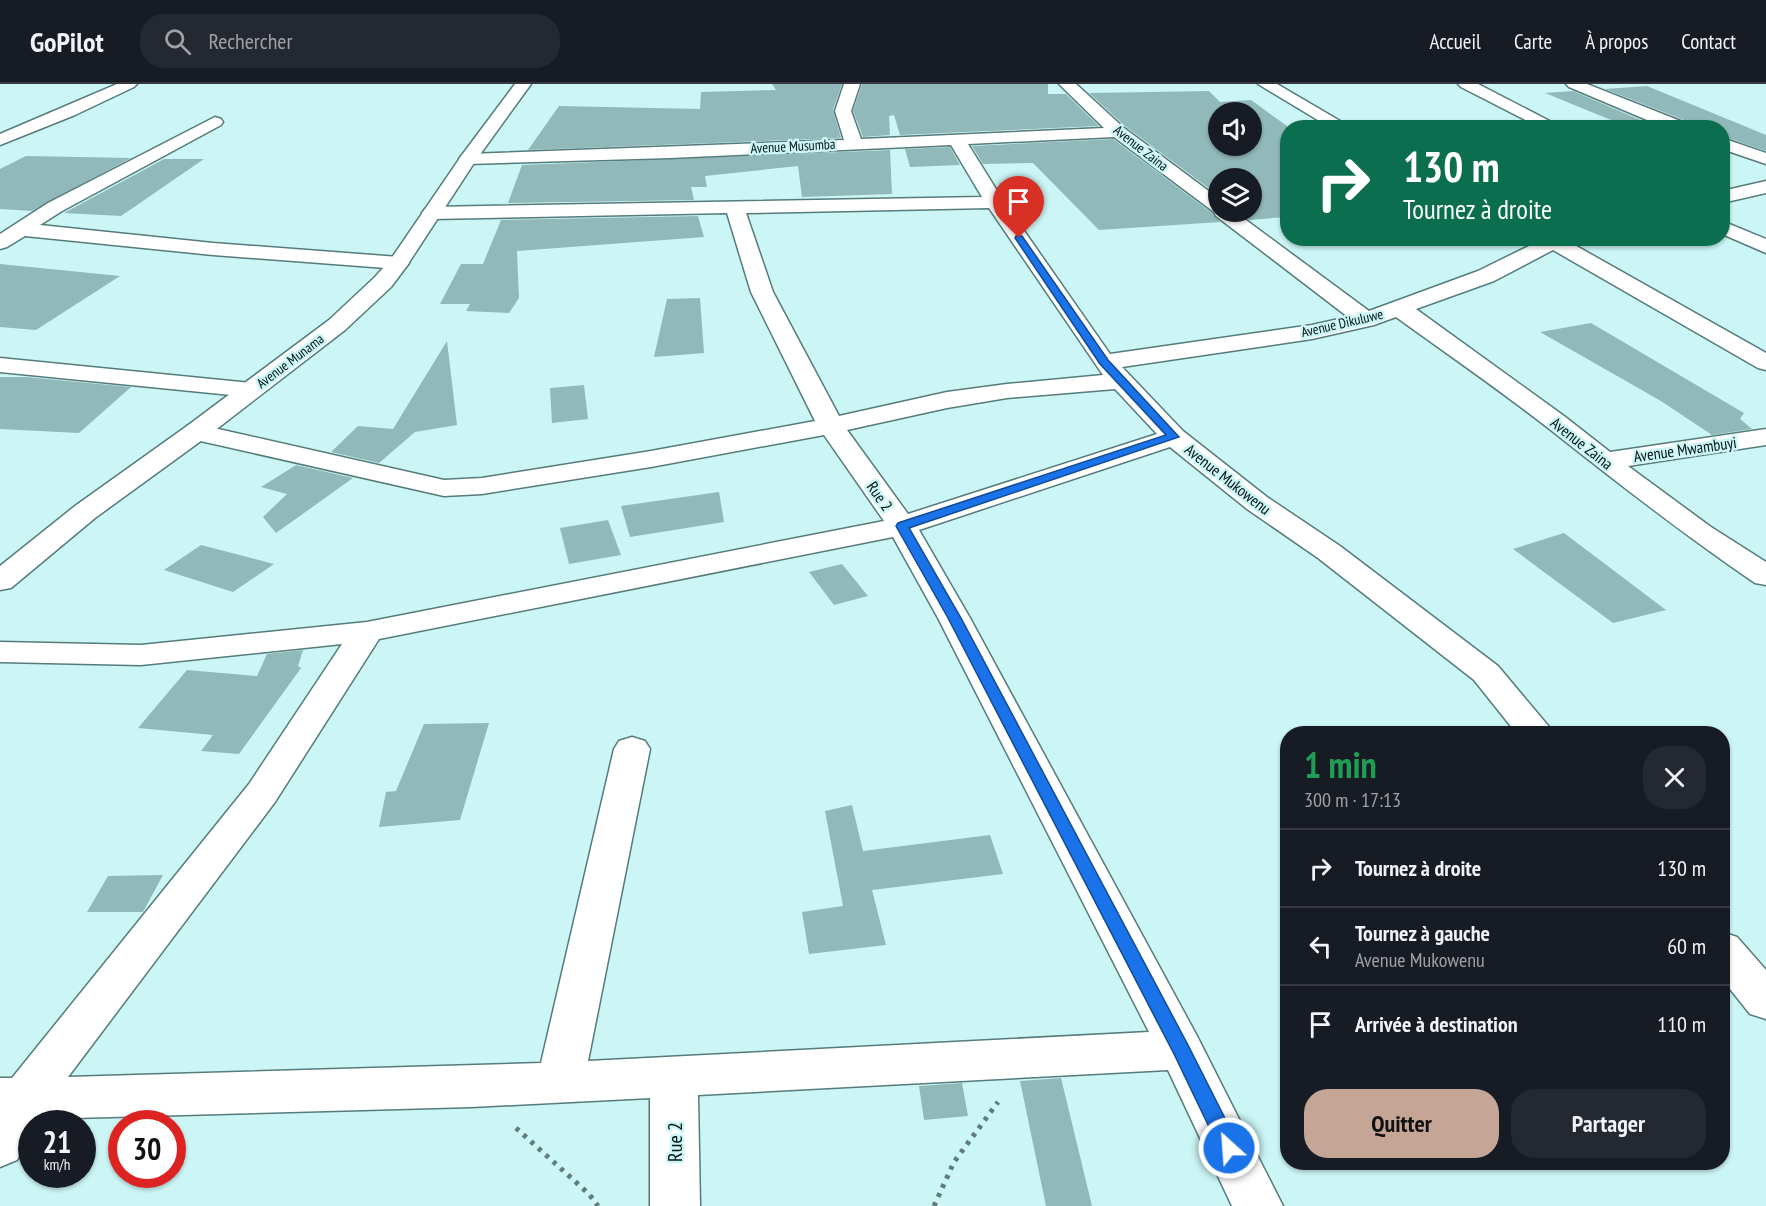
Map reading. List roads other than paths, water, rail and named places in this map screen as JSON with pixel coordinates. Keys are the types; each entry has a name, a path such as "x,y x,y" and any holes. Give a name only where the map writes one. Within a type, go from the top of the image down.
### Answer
{"street":[{"path":"0,140 129,84"},
{"name":"Avenue Munama","path":"0,582 85,512 196,432 337,325 383,282 399,263 468,159 523,84"},
{"path":"852,84 843,105 843,112 854,143"},
{"name":"Avenue Zaina","path":"1067,84 1118,132 1208,200"},
{"path":"1266,84 1330,120"},
{"path":"1466,84 1539,120"},
{"path":"1574,84 1662,120"},
{"path":"0,243 19,229 215,122"},
{"name":"Avenue Musumba","path":"468,159 670,153 1118,132"},
{"name":"Avenue Mukowenu","path":"957,140 994,202 1112,372 1174,437 1257,503 1338,558 1486,673 1530,726"},
{"path":"1730,146 1766,159"},
{"path":"1730,195 1766,187"},
{"path":"432,213 994,202"},
{"name":"Rue 2","path":"735,208 762,292 831,426 902,526 954,618 1181,1050 1258,1206"},
{"path":"1237,222 1366,320"},
{"path":"19,229 213,249 399,263"},
{"path":"1730,231 1766,247"},
{"name":"Avenue Dikuluwe","path":"196,432 444,488 482,486 651,459 831,426 947,400 1112,372 1366,320 1486,276 1544,246"},
{"path":"1565,246 1766,363"},
{"name":"Avenue Zaina","path":"1399,308 1555,421 1701,533 1766,576"},
{"path":"0,365 251,390"},
{"path":"0,652 141,655 367,632 902,526 1174,437"},
{"name":"Avenue Mwambuyi","path":"1605,461 1766,437"},
{"path":"0,1145 12,1099 262,793 367,632"},
{"path":"560,1083 632,749"},
{"path":"1730,958 1766,1001"},
{"path":"12,1099 471,1087 1181,1050"},
{"name":"Rue 2","path":"674,1077 675,1206"}]}
